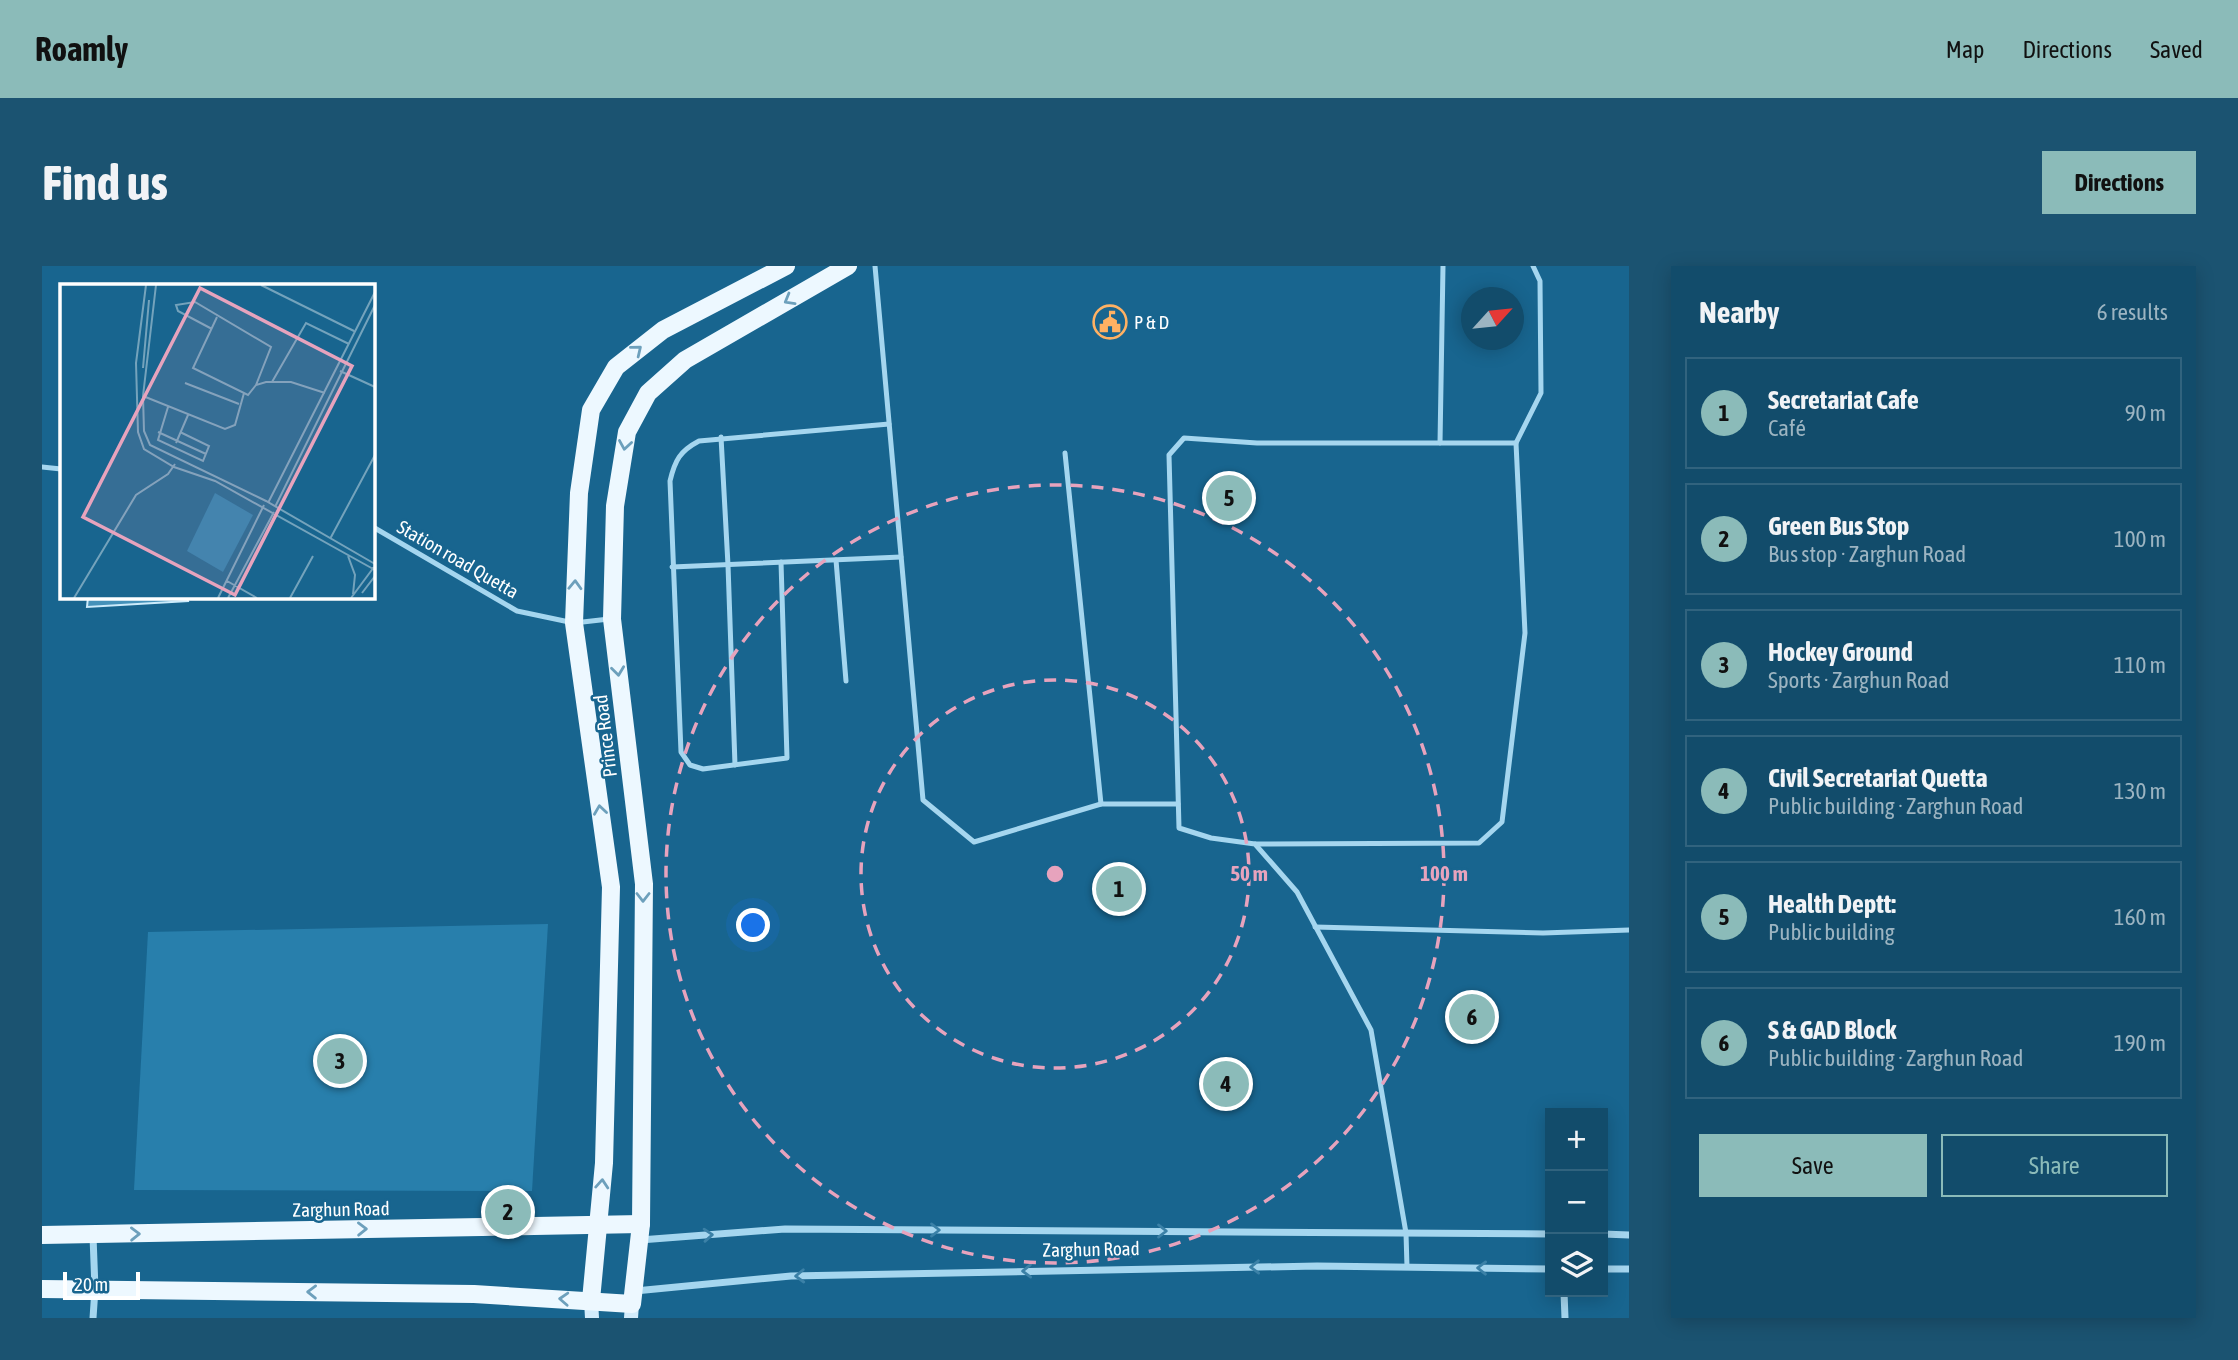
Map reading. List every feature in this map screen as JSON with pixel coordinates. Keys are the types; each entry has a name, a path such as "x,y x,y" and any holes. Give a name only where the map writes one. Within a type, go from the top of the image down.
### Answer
{"main road":[{"name":"Prince Road","path":"591,1309 604,1163 611,887 574,623 579,493 591,410 616,367 663,330 786,266"},
{"name":"Prince Road","path":"632,1304 640,1232 644,884 612,619 615,506 627,432 648,393 685,359 848,266"},
{"name":"Zarghun Road","path":"42,1235 599,1225 640,1232"},
{"name":"Zarghun Road","path":"42,1289 474,1294 591,1309 632,1304"}],"street":[{"name":"Zarghun Road","path":"640,1232 785,1229 1545,1234"},
{"path":"1608,1234 1629,1235"},
{"path":"93,1235 93,1318"},
{"name":"Zarghun Road","path":"632,1304 791,1276 1289,1267 1545,1269"},
{"path":"1608,1269 1629,1269"},
{"path":"1564,1297 1565,1318"}],"lane":[{"path":"875,266 923,800 974,842 1101,804 1178,803"},
{"path":"1440,443 1443,266"},
{"path":"1516,443 1257,443 1184,438 1169,455 1179,828 1211,838 1255,844 1479,843 1502,822 1525,633 1516,443 1541,393 1540,281 1533,266"},
{"path":"781,562 787,758 703,769 690,765 681,752 672,568 670,481 674,461 685,448 699,441 721,437 889,424"},
{"path":"721,437 734,765"},
{"path":"1065,453 1101,804"},
{"path":"42,467 60,469"},
{"name":"Station road Quetta","path":"374,528 517,611 574,623 612,619"},
{"path":"672,568 901,557"},
{"path":"836,560 846,681"},
{"path":"1255,844 1297,892 1371,1030 1406,1233 1407,1267"},
{"path":"1315,927 1543,933 1629,930"}],"shaded area":[{"path":"548,924 532,1191 134,1190 148,932"}],"building":[{"path":"88,598 187,598 188,601 87,607"}],"place":[{"name":"P & D","path":"1110,322"},
{"name":"Health Deptt:","path":"1229,498"},
{"name":"Secretariat Cafe","path":"1119,889"},
{"name":"S & GAD Block","path":"1472,1017"},
{"name":"Hockey Ground","path":"340,1061"},
{"name":"Civil Secretariat Quetta","path":"1226,1084"},
{"name":"Green Bus Stop","path":"508,1212"}]}
